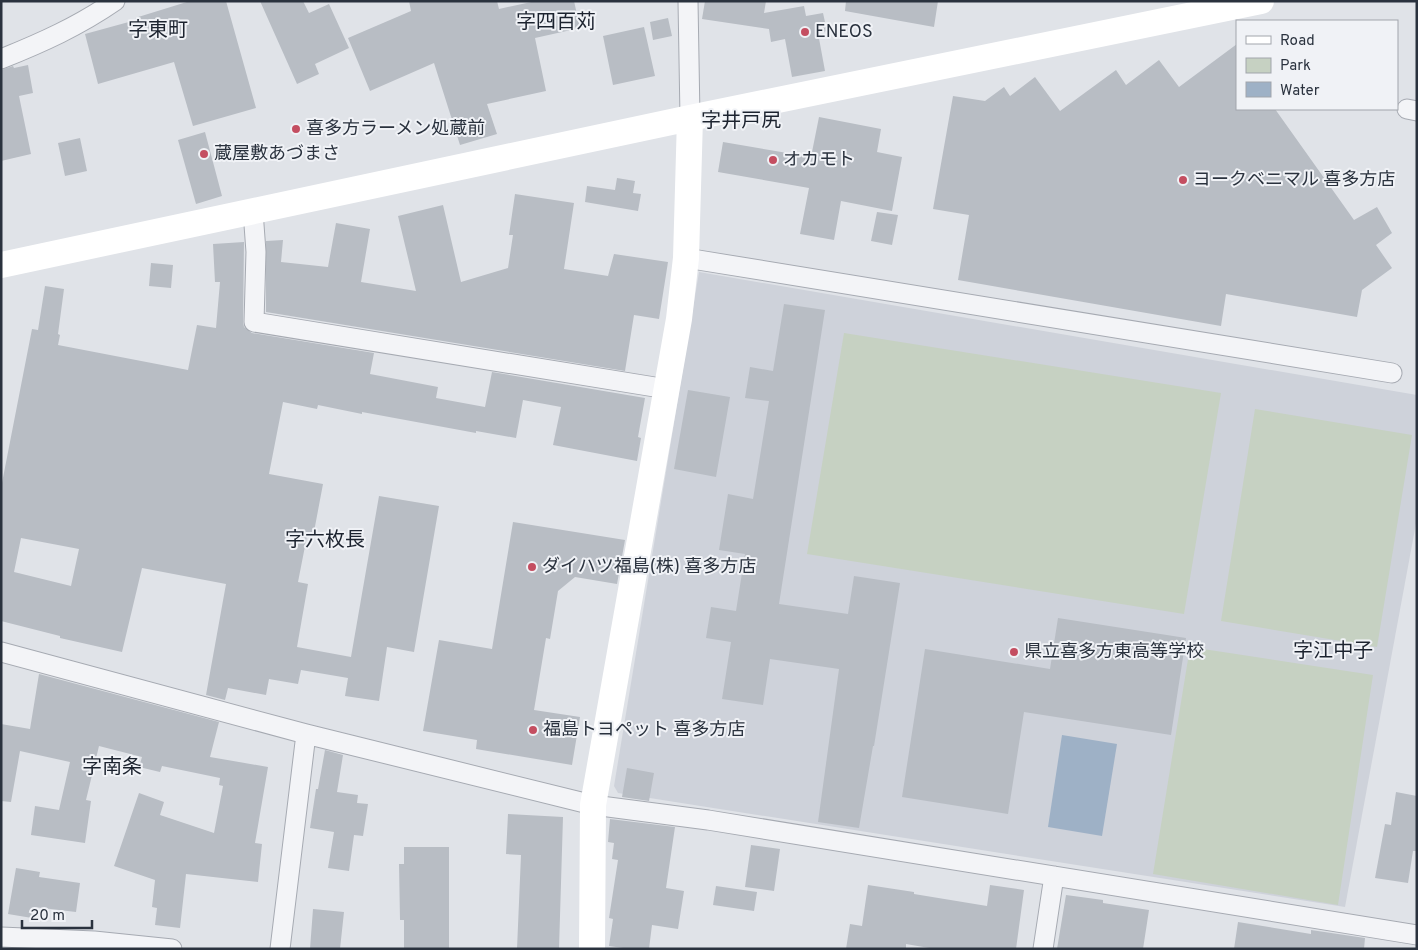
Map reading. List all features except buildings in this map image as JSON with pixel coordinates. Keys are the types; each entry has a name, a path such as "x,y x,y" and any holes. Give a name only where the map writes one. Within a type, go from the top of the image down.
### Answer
{"street":[{"path":"1,59 47,41 95,15 115,1"},
{"path":"592,949 593,805 679,319 686,258 690,118 688,1"},
{"path":"1,265 690,118 1261,1"},
{"path":"253,211 256,252 254,322 667,389"},
{"path":"686,258 1392,373"},
{"path":"1,652 306,734 593,805 708,820 1417,935"},
{"path":"280,949 306,734"},
{"path":"1043,949 1054,876"},
{"path":"1,937 94,941 129,947 172,949"},
{"path":"1416,949 1417,942"}],"shaded area":[{"name":"県立喜多方東高等学校","path":"699,272 1417,395 1417,518 1345,907 618,793 614,786"}],"green space":[{"path":"844,333 1221,393 1184,614 807,554"},
{"path":"1255,409 1412,435 1377,647 1221,621"},
{"path":"1190,647 1373,675 1338,905 1153,874"}],"water":[{"path":"1062,735 1117,744 1102,836 1048,827"}],"place":[{"name":"ENEOS","path":"805,32"},
{"name":"喜多方ラーメン処蔵前","path":"296,129"},
{"name":"蔵屋敷あづまさ","path":"204,154"},
{"name":"オカモト","path":"773,160"},
{"name":"ヨークベニマル 喜多方店","path":"1183,180"},
{"name":"ダイハツ福島(株) 喜多方店","path":"532,567"},
{"name":"県立喜多方東高等学校","path":"1014,652"},
{"name":"福島トヨペット 喜多方店","path":"533,730"}],"district":[{"name":"字四百苅","path":"556,23"},
{"name":"字東町","path":"158,31"},
{"name":"字井戸尻","path":"741,122"},
{"name":"字六枚長","path":"325,541"},
{"name":"字江中子","path":"1333,652"},
{"name":"字南条","path":"112,768"}]}
